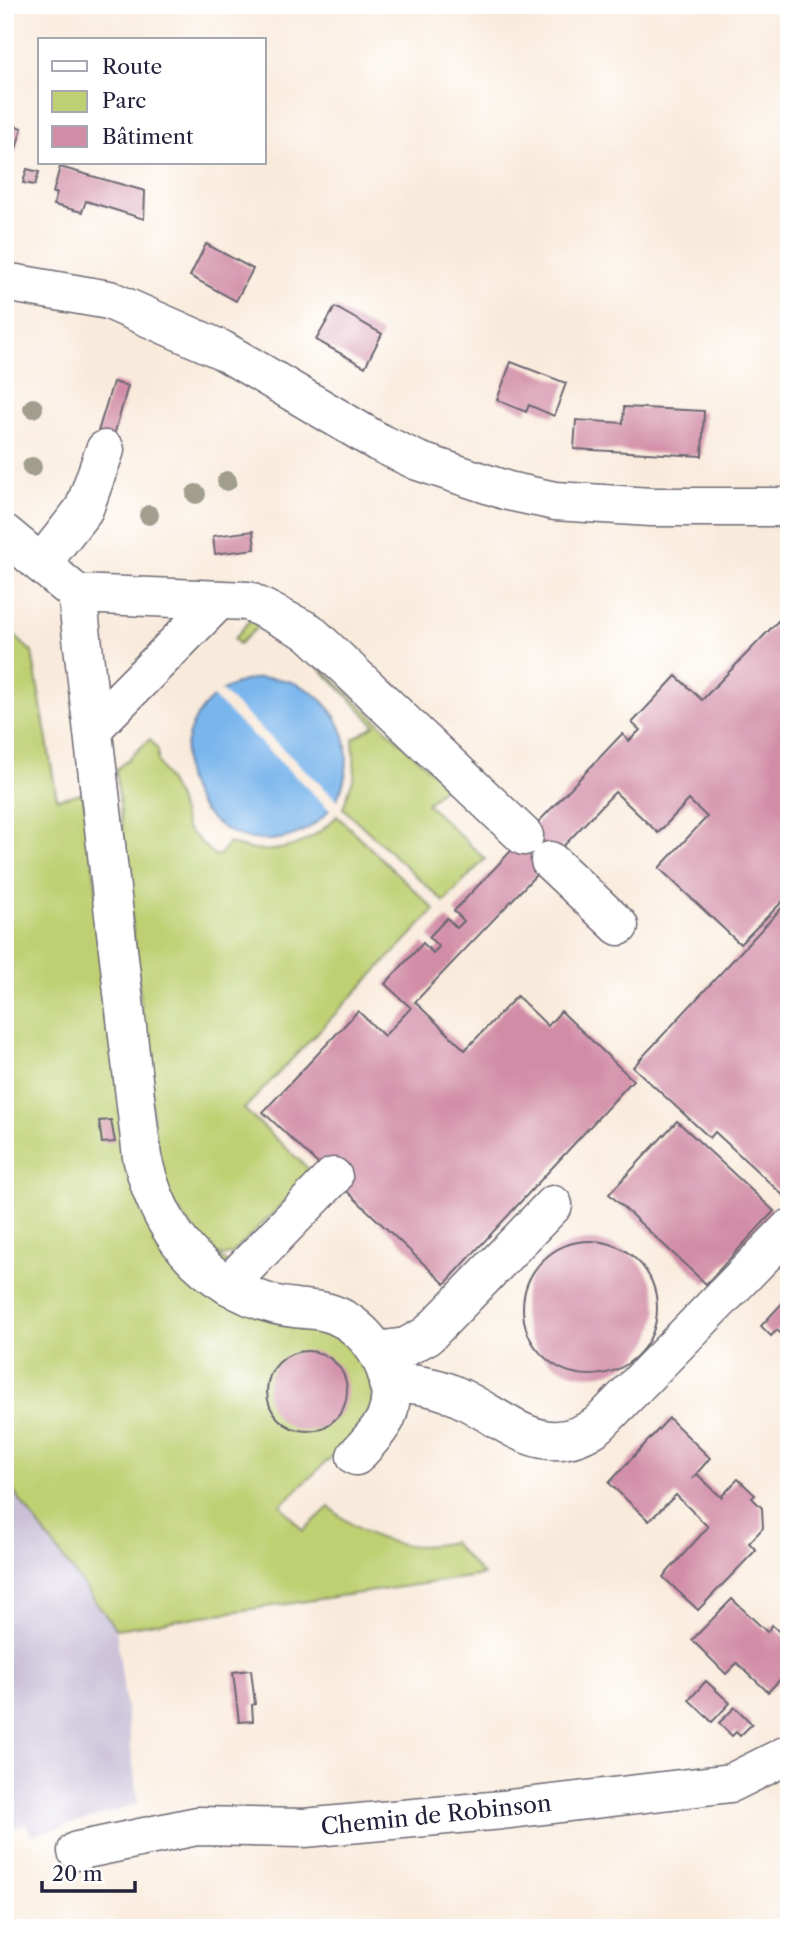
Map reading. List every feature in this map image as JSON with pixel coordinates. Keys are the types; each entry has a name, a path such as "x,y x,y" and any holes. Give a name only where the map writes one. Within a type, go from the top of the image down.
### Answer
{"street":[{"path":"5,282 109,300 222,350 378,442 418,461 509,491 555,501 781,515"},
{"path":"41,564 84,509 105,450"},
{"path":"5,534 77,594 248,601 309,632 619,926"},
{"path":"77,594 142,1157 148,1184 172,1233 208,1271 228,1285 273,1304 334,1314 352,1324 382,1367 386,1417 356,1456"},
{"path":"93,728 219,600"},
{"path":"228,1285 333,1177"},
{"path":"382,1367 406,1347 428,1335 553,1205"},
{"path":"382,1367 453,1394 538,1439 555,1442 583,1436 599,1424 789,1229"},
{"name":"Chemin de Robinson","path":"77,1851 197,1826 304,1828 502,1810 731,1783 789,1754"}],"shaded area":[{"path":"5,1480 116,1629 138,1804 31,1836 27,1824 5,1831"}],"green space":[{"path":"251,619 285,634 446,785 427,804 485,859 444,902 343,808 355,774 353,739 375,725 321,670 275,635 258,627 239,644 234,639"},
{"path":"5,627 32,652 57,799 83,793 141,1206 317,1321 368,1359 373,1402 361,1429 281,1505 303,1531 329,1507 357,1528 386,1541 418,1546 452,1542 483,1575 116,1629 5,1480","holes":["302,1359 325,1366 333,1374 338,1395 335,1406 327,1416 313,1423 299,1423 287,1416 279,1406 275,1393 277,1379 285,1367"]},
{"path":"150,739 158,750 158,762 178,799 186,828 214,855 220,855 228,843 259,850 287,848 313,836 337,816 435,910 244,1109 313,1173 233,1253 223,1256 209,1251 160,1185 116,770"}],"water":[{"path":"266,678 297,684 311,691 323,702 334,714 341,728 347,759 341,790 334,804 323,816 311,827 297,834 266,840 235,834 221,827 209,816 198,804 191,790 185,759 191,728 198,714 209,702 221,691 235,684"}],"pier":[{"path":"219,689 339,802 332,812 211,695"}],"building":[{"path":"5,123 22,128 11,166 5,165"},
{"path":"60,167 145,191 144,219 86,201 82,212 54,205 57,193 53,193"},
{"path":"27,169 39,172 35,185 23,183"},
{"path":"206,244 253,269 236,301 190,276"},
{"path":"335,307 382,334 365,367 316,340"},
{"path":"511,362 566,383 554,416 529,405 526,412 497,400"},
{"path":"113,382 128,386 113,439 97,435"},
{"path":"624,407 704,411 702,456 574,449 576,420 623,423"},
{"path":"253,531 255,549 215,554 213,536"},
{"path":"780,619 789,627 789,895 740,944 659,868 707,817 689,800 658,833 615,792 415,1002 465,1050 517,996 548,1026 561,1011 633,1080 445,1284 263,1112 358,1011 384,1036 411,1008 385,984 423,943 433,953 439,947 429,937 447,918 457,928 464,921 454,911 622,734 629,741 640,730 632,723 676,676 702,700"},
{"path":"789,900 789,1195 786,1198 715,1132 710,1138 633,1067"},
{"path":"111,1120 115,1142 102,1143 99,1121"},
{"path":"677,1121 774,1211 706,1284 609,1194"},
{"path":"590,1241 616,1246 637,1261 652,1282 657,1308 652,1334 637,1355 616,1370 590,1375 564,1370 543,1355 528,1334 523,1308 528,1282 543,1261 564,1246"},
{"path":"785,1300 789,1303 789,1341 777,1330 771,1336 761,1326"},
{"path":"299,1351 315,1351 336,1362 347,1383 347,1399 336,1420 315,1431 299,1431 285,1425 273,1413 267,1399 267,1383 273,1369 285,1357"},
{"path":"669,1418 710,1458 692,1479 697,1474 721,1497 738,1479 755,1495 752,1498 762,1508 763,1528 749,1543 756,1550 698,1610 663,1577 708,1527 676,1495 649,1521 609,1483"},
{"path":"732,1599 767,1632 772,1625 789,1641 789,1670 768,1692 737,1663 726,1674 692,1640"},
{"path":"251,1670 255,1704 252,1705 253,1721 239,1722 233,1672"},
{"path":"706,1681 730,1703 712,1722 689,1700"},
{"path":"735,1707 752,1724 740,1736 736,1732 732,1736 719,1723"}]}
